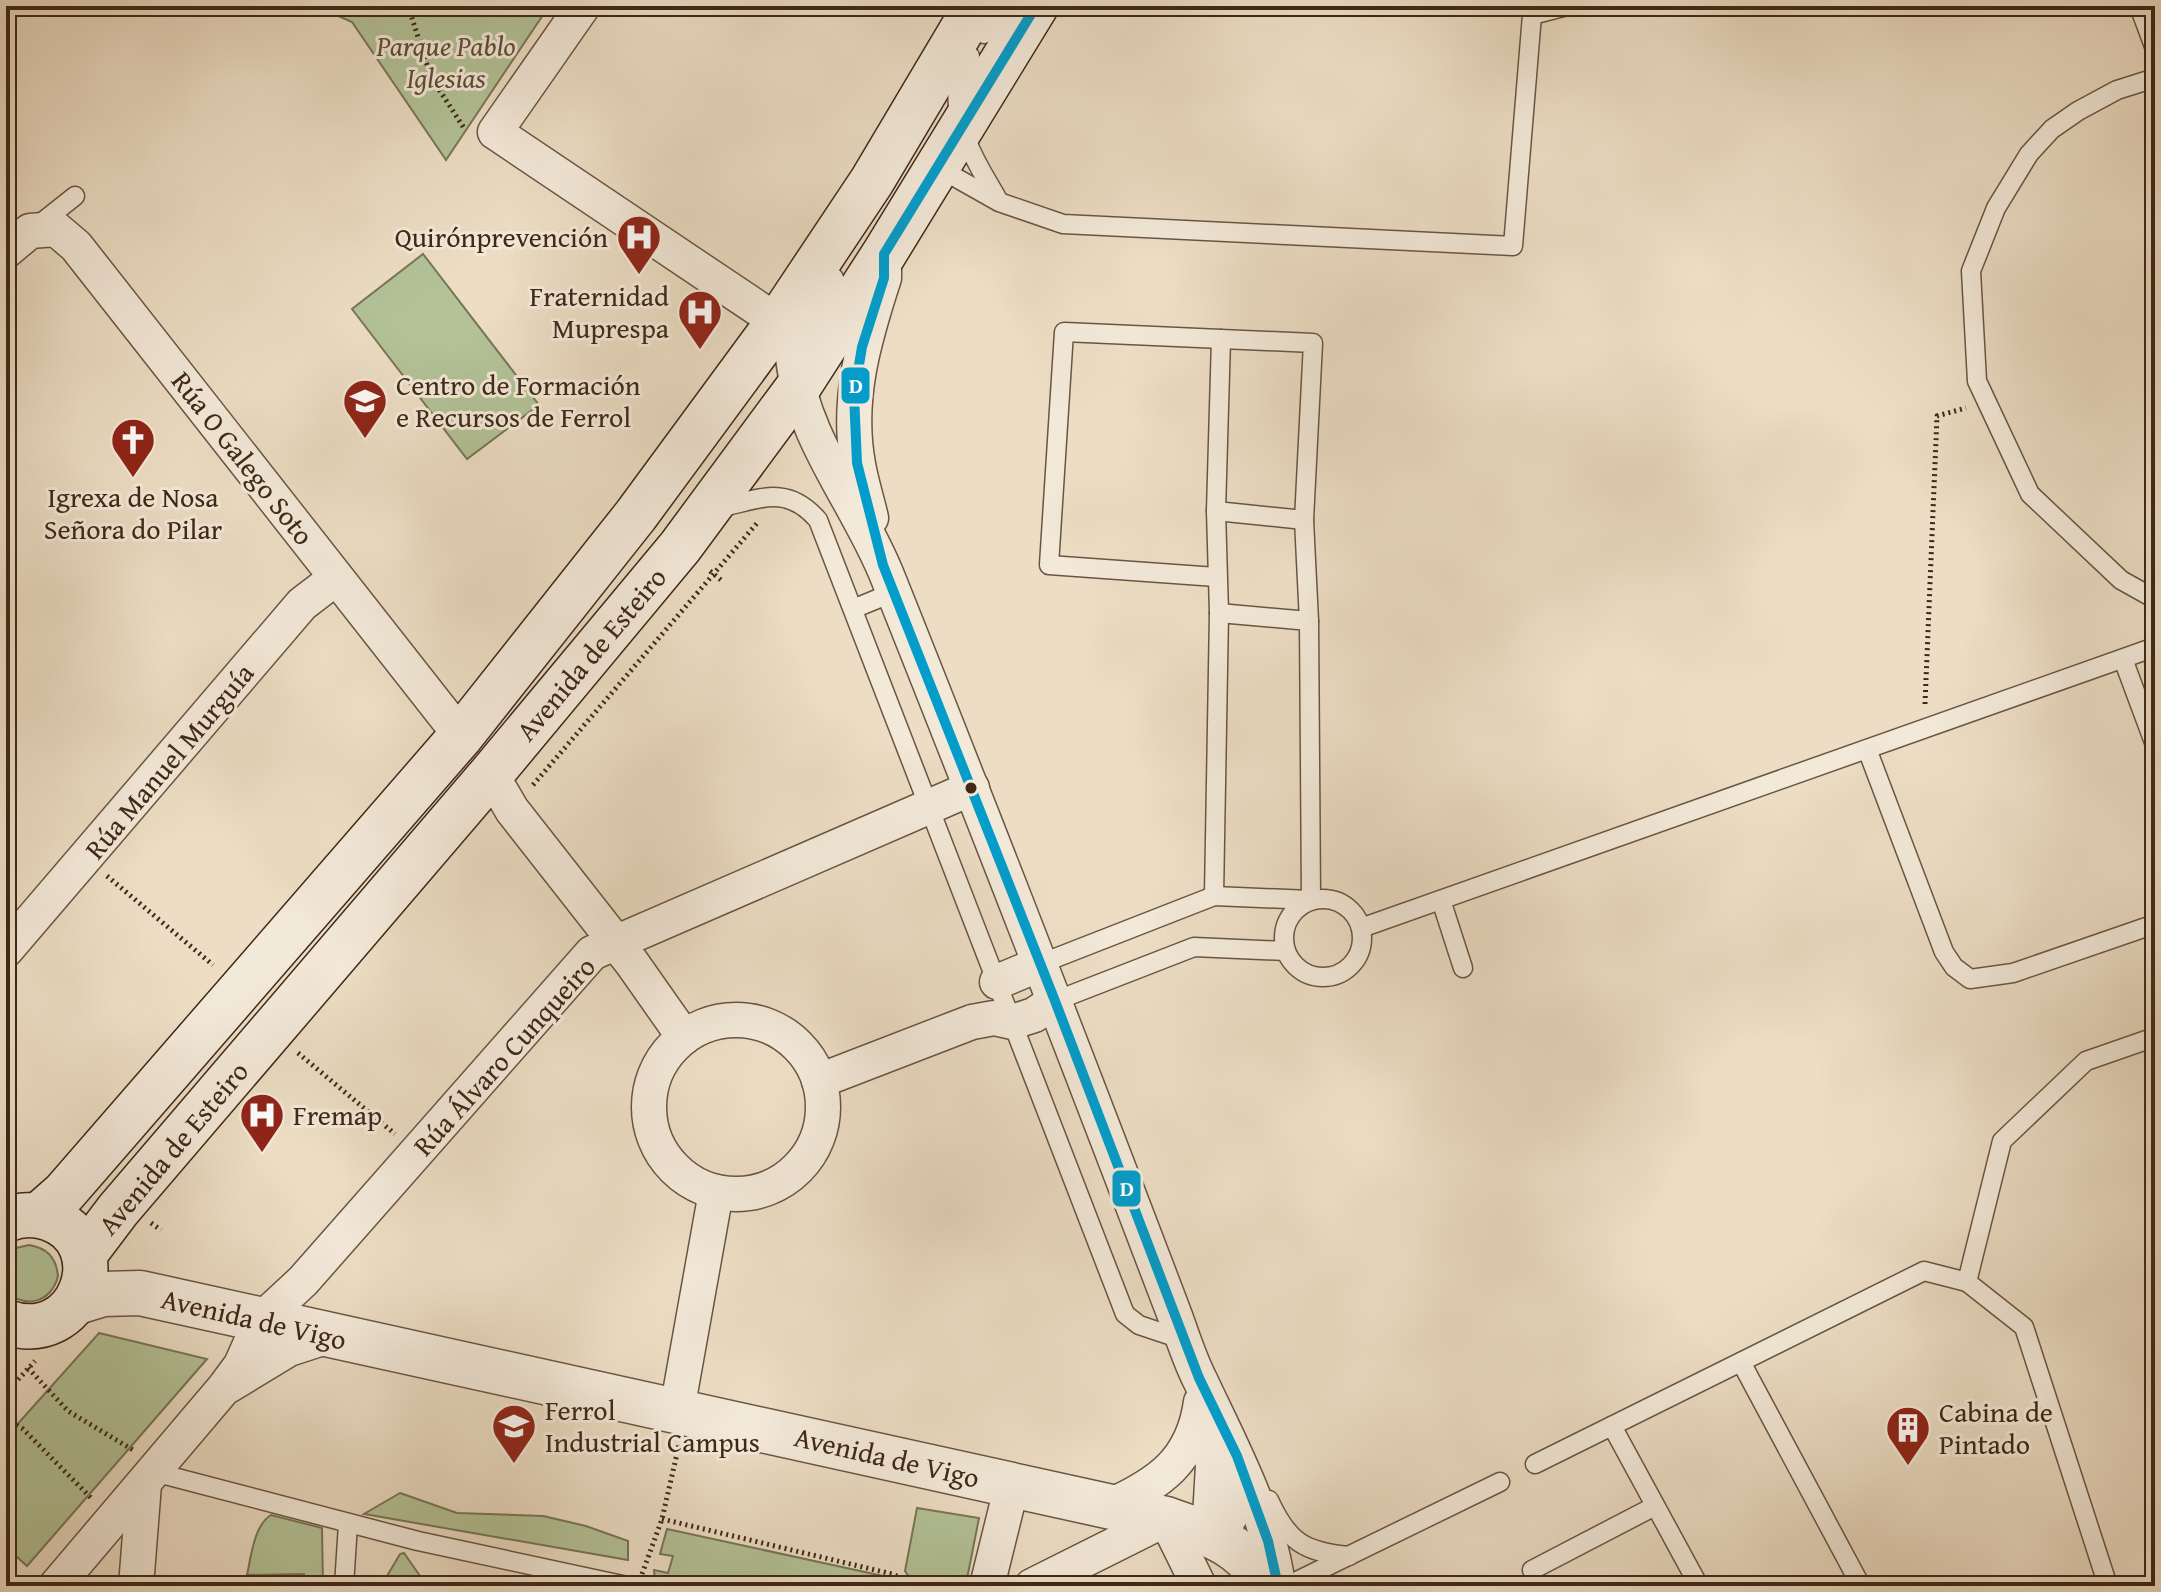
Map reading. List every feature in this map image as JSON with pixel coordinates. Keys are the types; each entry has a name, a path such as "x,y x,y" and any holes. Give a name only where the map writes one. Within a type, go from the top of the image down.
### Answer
{"main road":[{"name":"Avenida de Esteiro","path":"16,1217 64,1193 461,736 636,515 778,322 872,181 976,6"},
{"name":"Avenida de Esteiro","path":"14,1339 65,1314 82,1274 128,1198 508,785 799,386 1036,6"},
{"path":"16,1217 54,1220 67,1229 77,1241 82,1274"},
{"name":"Avenida de Vigo","path":"82,1274 140,1293 329,1336 1166,1519 1235,1546 1271,1586"}],"street":[{"path":"583,6 495,132 778,322"},
{"path":"872,181 869,205 855,235 792,345 799,386 811,424 827,461 889,578"},
{"name":"Rúa O Galego Soto","path":"18,241 56,229 76,246 461,736"},
{"path":"884,254 884,278 862,347 854,395 857,463 889,578 1055,1001 1200,1386 1230,1442 1268,1541 1278,1586"},
{"name":"Rúa Manuel Murguía","path":"6,950 302,604 336,578"},
{"path":"508,785 512,810 684,1037"},
{"name":"Rúa Álvaro Cunqueiro","path":"261,1320 303,1281 592,953 972,788"},
{"path":"997,982 1040,964"},
{"path":"819,1081 972,1022 994,1018 1012,1022 1034,1015 1055,1001"},
{"path":"735,1020 762,1024 787,1037 807,1056 819,1081 823,1106 819,1132 808,1156 790,1175 767,1188 742,1194 716,1192 689,1182 668,1163 654,1139 648,1111 652,1083 664,1058 684,1037 708,1025 735,1020"},
{"path":"682,1411 716,1192"},
{"path":"56,1586 144,1469 224,1388 241,1365 261,1320"},
{"path":"224,1388 289,1349 329,1336"},
{"path":"1108,1507 1157,1482 1174,1467 1190,1439 1200,1412 1200,1386"},
{"path":"1200,1386 1213,1466 1212,1535 1223,1528 1236,1502 1230,1442"},
{"path":"136,1586 144,1469"},
{"path":"987,1586 1012,1485"},
{"path":"1032,1586 1166,1519 1199,1586"},
{"path":"85,1551 107,1554 136,1586"}],"lane":[{"path":"999,202 972,154 957,105 957,84 966,62 1001,6"},
{"path":"937,167 999,202 1063,224 1513,246 1532,15 1567,6"},
{"path":"2139,6 2155,49"},
{"path":"2155,78 2117,90 2052,129 2029,154 1996,208 1971,271 1977,381 2030,494 2121,580 2155,599"},
{"path":"18,241 75,196"},
{"path":"1216,577 1049,565 1064,332 1313,343 1304,520 1309,621 1311,900"},
{"path":"1214,896 1219,613 1216,511 1221,339"},
{"path":"707,510 761,497 781,496 809,509 818,520 1125,1314 1139,1325 1184,1340"},
{"path":"1216,511 1304,520"},
{"path":"853,609 889,578"},
{"path":"1219,613 1309,621"},
{"path":"1361,928 2155,647"},
{"path":"2123,659 2155,745"},
{"path":"1867,749 1944,952 1954,967 1970,979 2013,973 2155,924"},
{"path":"1040,964 1214,896 1329,899 1346,905 1361,928 1360,951 1349,968 1335,976 1310,976 1298,969 1285,951 1285,925 1292,913 1311,900"},
{"path":"1441,900 1463,968"},
{"path":"1055,1001 1194,947 1285,951"},
{"path":"1967,1282 2002,1141 2086,1061 2155,1037"},
{"path":"1535,1464 1924,1271 1967,1282 2024,1327 2108,1586"},
{"path":"1741,1362 1861,1586"},
{"path":"1612,1426 1699,1586"},
{"path":"1230,1442 1259,1479 1276,1516 1295,1541 1318,1553 1352,1556"},
{"path":"144,1469 348,1524 627,1586"},
{"path":"1292,1586 1500,1482"},
{"path":"1532,1570 1655,1506"},
{"path":"344,1586 348,1524"}],"path":[{"path":"408,6 431,77 466,130 495,132"},
{"path":"1924,729 1937,416 1986,402"},
{"path":"508,785 767,512"},
{"path":"86,859 213,965"},
{"path":"298,1053 417,1152"},
{"path":"14,1339 68,1411 144,1469"},
{"path":"638,1586 662,1519 682,1411"},
{"path":"6,1419 23,1429 92,1499"},
{"path":"662,1519 892,1574 920,1586"},
{"path":"6,1578 15,1586"}],"green space":[{"name":"Parque Pablo Iglesias","path":"316,6 549,6 446,160 352,22"},
{"path":"423,254 539,405 467,459 352,309"},
{"path":"29,1245 50,1254 58,1276 50,1292 29,1301 13,1297 6,1291 6,1255 16,1248"},
{"path":"99,1333 207,1359 27,1566 6,1547 6,1437"},
{"path":"400,1493 457,1513 543,1516 586,1526 628,1541 628,1560 364,1514"},
{"path":"917,1508 979,1518 966,1584 911,1580 905,1571"},
{"path":"271,1515 322,1528 323,1586 307,1586 304,1574 247,1575 257,1534"},
{"path":"667,1529 888,1577 886,1586 684,1586 655,1581 654,1570 668,1573 673,1556 660,1554"},
{"path":"404,1553 427,1586 381,1586 400,1554"}],"transit line":[{"name":"D","path":"1036,6 884,254 884,278 862,347 854,395 857,463 883,565 1199,1378 1237,1456 1268,1541 1278,1586"}],"place":[{"name":"Quirónprevención","path":"639,276"},
{"name":"Fraternidad Muprespa","path":"700,351"},
{"name":"Centro de Formación e Recursos de Ferrol","path":"365,440"},
{"name":"Igrexa de Nosa Señora do Pilar","path":"133,479"},
{"name":"Fremap","path":"262,1154"},
{"name":"Ferrol Industrial Campus","path":"514,1465"},
{"name":"Cabina de Pintado","path":"1908,1467"}]}
